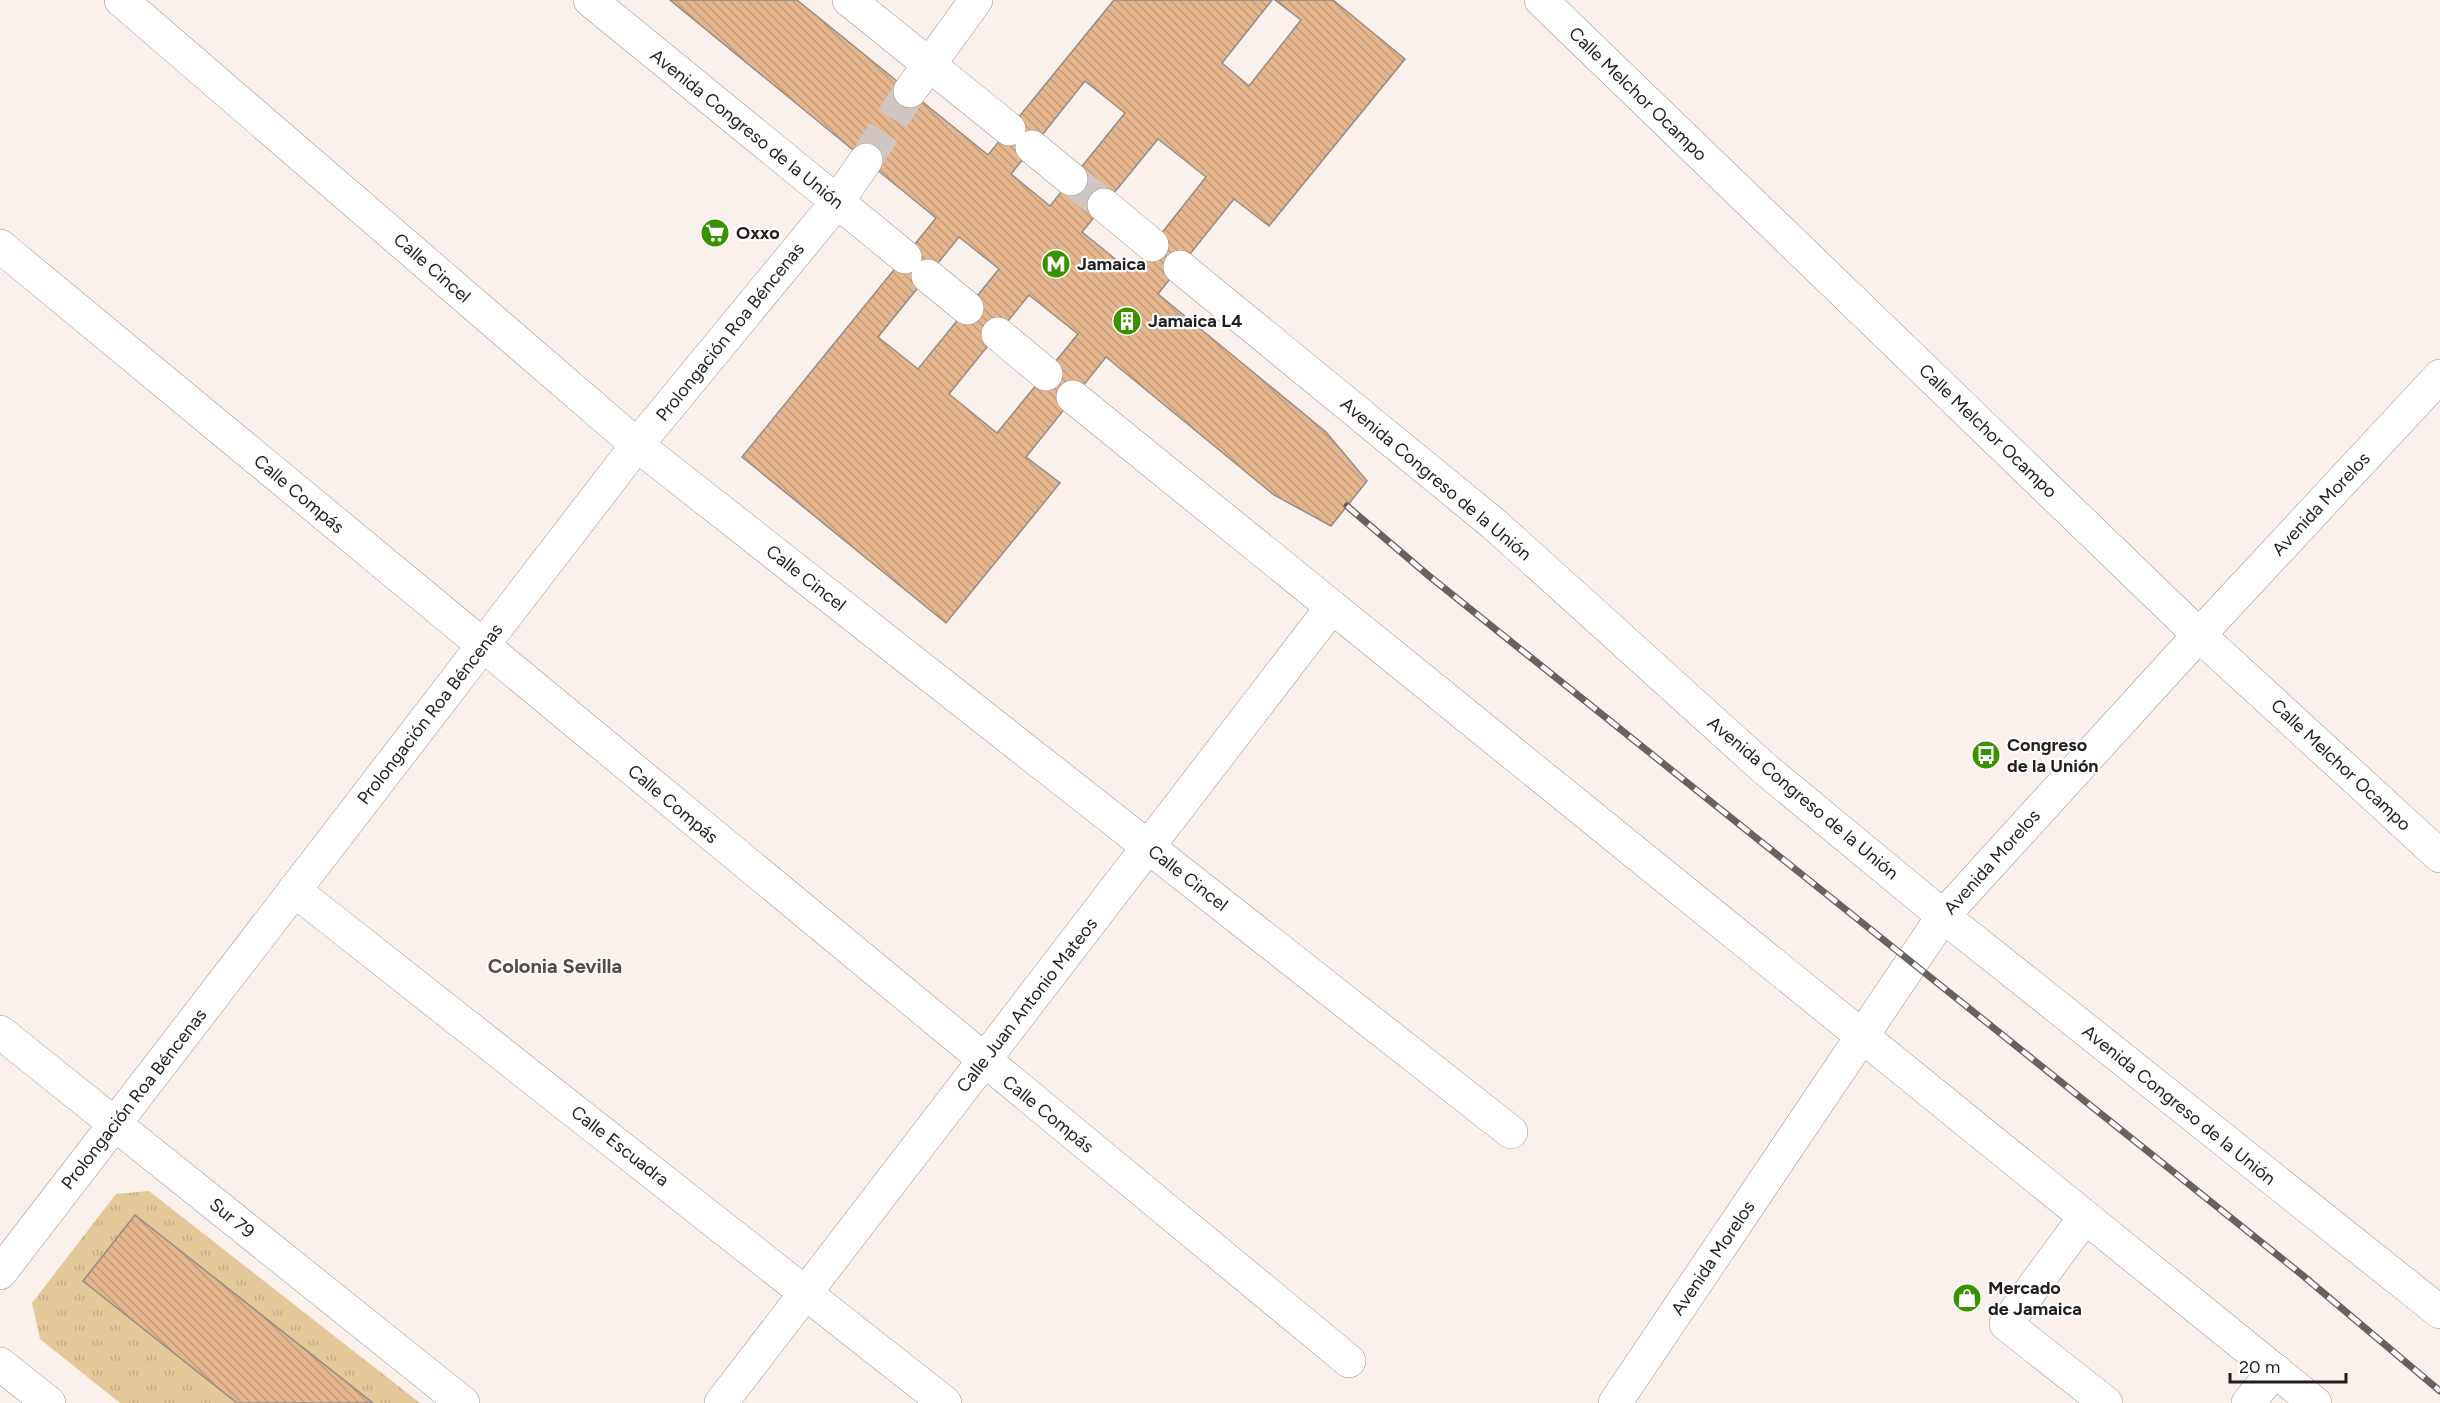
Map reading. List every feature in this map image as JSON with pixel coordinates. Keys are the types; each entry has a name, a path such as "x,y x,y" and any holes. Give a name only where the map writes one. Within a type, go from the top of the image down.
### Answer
{"street":[{"name":"Calle Cincel","path":"120,0 638,445 1511,1132"},
{"name":"Avenida Congreso de la Unión","path":"590,0 967,309"},
{"path":"849,0 1071,179"},
{"path":"910,91 976,0"},
{"name":"Calle Melchor Ocampo","path":"1540,0 2199,635 2440,856"},
{"name":"Prolongación Roa Béncenas","path":"0,1273 638,445 837,202 866,160"},
{"path":"1104,205 1152,244"},
{"name":"Calle Compás","path":"0,246 984,1062 1349,1361"},
{"name":"Avenida Congreso de la Unión","path":"1180,267 1494,524 1764,768 1943,916 2440,1312"},
{"path":"998,334 1046,374"},
{"name":"Avenida Morelos","path":"1615,1403 1943,916 2199,635 2440,376"},
{"path":"1073,397 2315,1403"},
{"name":"Calle Juan Antonio Mateos","path":"721,1403 1332,607"},
{"name":"Calle Escuadra","path":"294,890 945,1403"},
{"name":"Sur 79","path":"0,1032 463,1403"},
{"path":"2085,1217 2006,1324 2106,1403"},
{"path":"0,1364 49,1403"},
{"path":"2248,1403 2275,1370"}],"green space":[{"path":"149,1191 420,1403 120,1403 40,1339 32,1303 116,1194"}],"building":[{"name":"Jamaica L4","path":"670,0 797,0 988,155 1114,0 1272,0 1222,63 1249,86 1301,20 1275,0 1333,0 1405,59 1269,226 1234,199 1158,294 1326,432 1367,481 1331,526 1274,495 1106,357 1026,457 1060,483 946,623 742,457 936,218","holes":["1085,81 1125,113 1050,206 1011,174","1158,139 1206,177 1131,272 1082,232","959,237 999,269 918,369 878,337","1029,295 1078,334 997,433 949,394"]},
{"path":"135,1215 373,1403 237,1403 83,1281"}],"tunnel":[{"path":"866,160 910,91"},
{"path":"1071,179 1104,205"}],"railway":[{"path":"1347,506 1429,576 2301,1274 2440,1391"}],"place":[{"name":"Oxxo","path":"715,233"},
{"name":"Jamaica","path":"1056,264"},
{"name":"Jamaica L4","path":"1127,321"},
{"name":"Congreso de la Unión","path":"1986,755"},
{"name":"Mercado de Jamaica","path":"1967,1298"}],"district":[{"name":"Colonia Sevilla","path":"555,966"}]}
